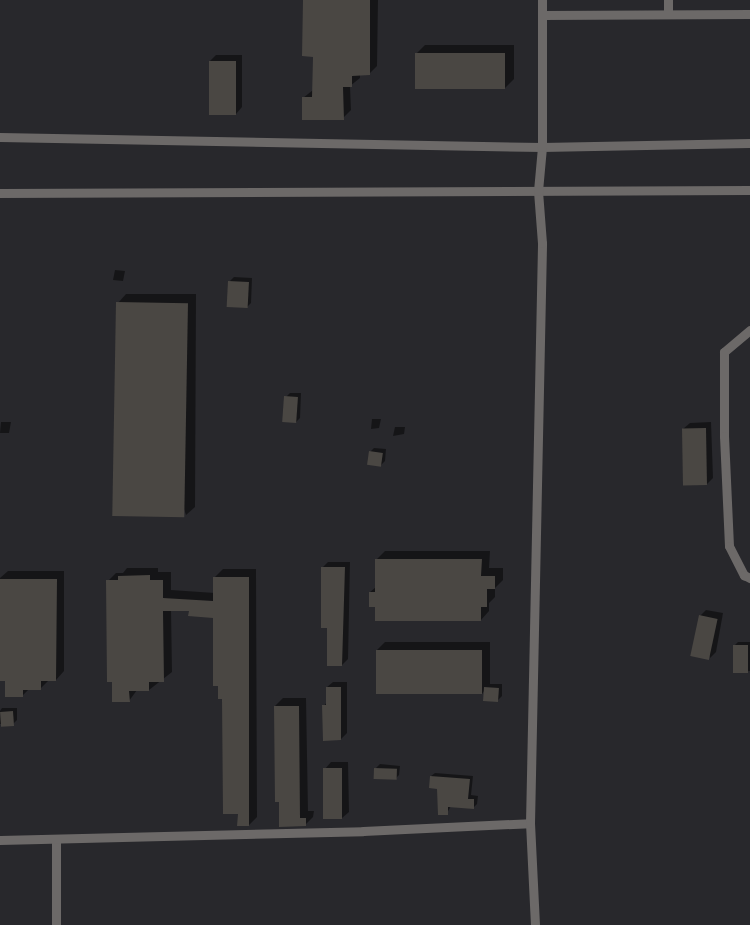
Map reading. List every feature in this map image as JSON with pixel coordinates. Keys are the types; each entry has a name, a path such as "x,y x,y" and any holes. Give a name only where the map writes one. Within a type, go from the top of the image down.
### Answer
{"street":[{"path":"536,925 530,823 542,243 538,191 542,147 542,0"},
{"path":"668,0 668,14"},
{"path":"542,15 750,14"},
{"path":"0,137 542,147 750,143"},
{"path":"0,193 750,190"},
{"path":"750,330 724,352 724,389 729,546 744,575 750,578"},
{"path":"0,840 363,831 530,823"},
{"path":"56,839 56,925"}],"building":[{"path":"303,0 370,0 370,75 352,76 352,87 343,87 344,120 302,120 302,97 312,97 313,57 302,56"},
{"path":"415,53 505,53 505,89 415,89"},
{"path":"209,61 236,61 236,115 209,115"},
{"path":"228,281 249,282 248,308 227,307"},
{"path":"116,302 188,303 184,517 112,516"},
{"path":"284,396 298,397 296,423 282,422"},
{"path":"682,428 706,428 707,485 683,485"},
{"path":"369,451 383,453 381,467 367,465"},
{"path":"375,559 482,559 481,576 495,576 495,589 487,589 487,607 481,607 481,621 375,621 375,607 369,607 369,592 375,592"},
{"path":"321,567 345,567 342,666 327,666 327,628 321,628"},
{"path":"150,575 150,580 163,580 163,598 213,601 213,577 249,577 249,826 237,826 238,814 223,814 222,699 218,699 218,686 213,686 213,618 188,616 189,611 163,611 164,682 149,682 149,691 129,691 130,702 112,702 112,682 107,682 106,580 118,580 118,576"},
{"path":"0,579 57,579 56,681 41,681 41,690 23,690 23,697 5,697 5,681 0,681"},
{"path":"699,615 718,619 709,660 690,656"},
{"path":"733,645 748,645 748,673 733,673"},
{"path":"376,650 482,650 482,694 376,694"},
{"path":"326,687 341,687 341,740 323,741 322,705 326,705"},
{"path":"484,687 499,688 498,702 483,701"},
{"path":"274,706 299,706 300,818 306,818 306,826 279,827 279,802 275,802"},
{"path":"13,711 14,726 1,727 0,712"},
{"path":"323,768 342,768 342,819 323,819"},
{"path":"374,768 397,769 397,780 374,779"},
{"path":"430,776 470,779 468,799 474,799 474,809 448,807 448,815 438,815 437,789 429,788"}]}
